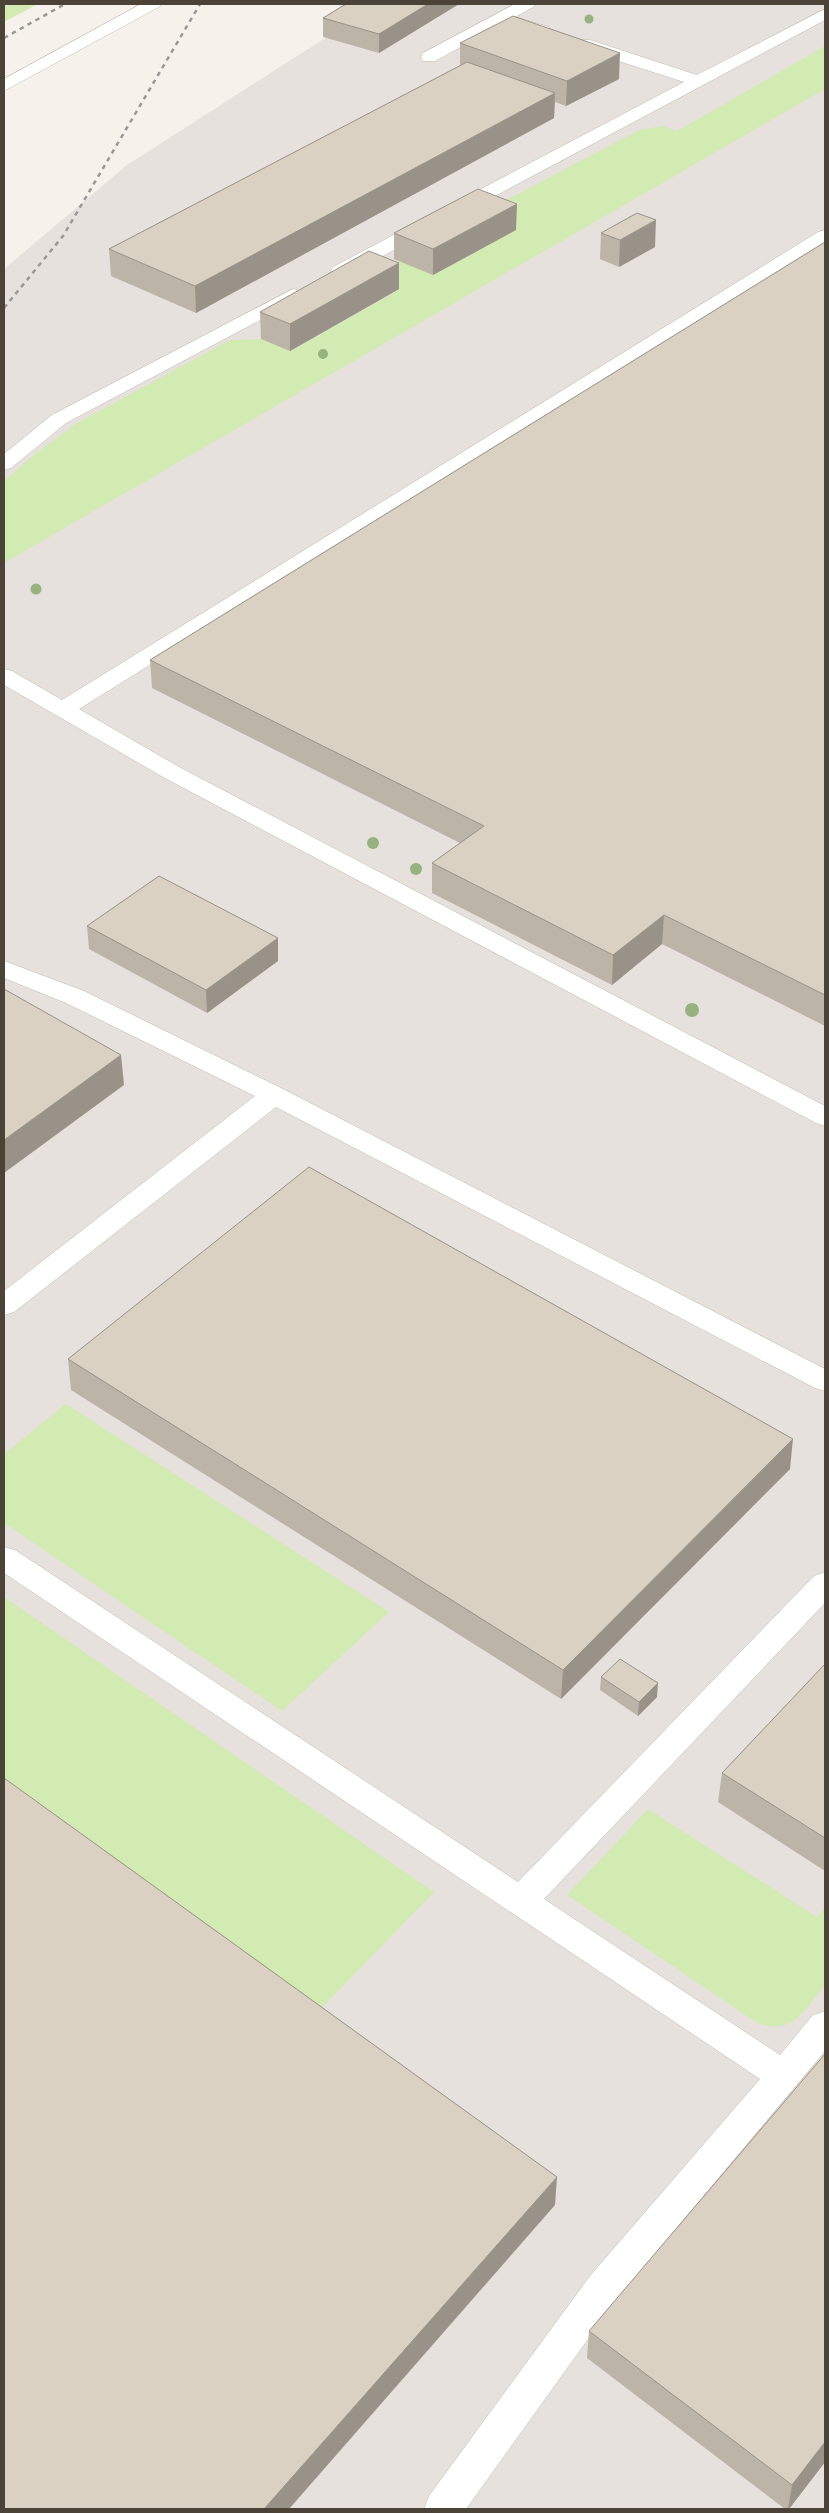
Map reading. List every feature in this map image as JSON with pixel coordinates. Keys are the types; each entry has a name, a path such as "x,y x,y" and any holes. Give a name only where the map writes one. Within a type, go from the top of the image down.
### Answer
{"lane":[{"path":"4,86 153,4"},
{"path":"430,57 527,4"},
{"path":"4,464 59,419 825,14"},
{"path":"502,18 699,81"},
{"path":"62,710 825,236"},
{"path":"4,676 180,777 825,1117"},
{"path":"4,969 75,997 274,1095 825,1380"},
{"path":"4,1305 274,1095"},
{"path":"4,1558 522,1900 784,2076"},
{"path":"522,1900 825,1584"},
{"path":"443,2509 603,2288 825,2026"}],"shaded area":[{"path":"378,4 825,4 825,2509 4,2509 4,269 127,165"}],"green space":[{"path":"4,4 38,4 4,22"},
{"path":"825,46 825,89 4,563 4,481 36,453 77,423 230,340 261,339 291,351 398,290 369,278 478,215 639,130 663,126 677,131"},
{"path":"66,1404 389,1612 282,1711 4,1523 4,1454"},
{"path":"4,1597 434,1892 318,2012 4,1785"},
{"path":"648,1809 817,1917 825,1908 825,1985 797,2018 781,2026 757,2023 567,1895"}],"building":[{"path":"346,4 428,4 379,34 323,18"},
{"path":"513,16 620,53 567,81 460,43"},
{"path":"467,62 555,93 195,286 109,249"},
{"path":"478,189 517,204 433,249 394,233"},
{"path":"637,213 656,220 620,240 601,233"},
{"path":"825,242 825,995 664,915 613,955 432,863 484,826 150,660"},
{"path":"369,251 399,263 290,324 260,312"},
{"path":"159,876 278,938 206,990 87,926"},
{"path":"4,989 121,1055 4,1140"},
{"path":"309,1167 793,1439 563,1670 68,1359"},
{"path":"620,1659 658,1683 639,1702 601,1677"},
{"path":"825,1664 825,1838 722,1773"},
{"path":"4,1778 557,2177 264,2509 4,2509"},
{"path":"825,2054 825,2442 792,2485 589,2331"}],"railway":[{"path":"4,38 65,4"},
{"path":"4,308 63,236 200,4"}]}
